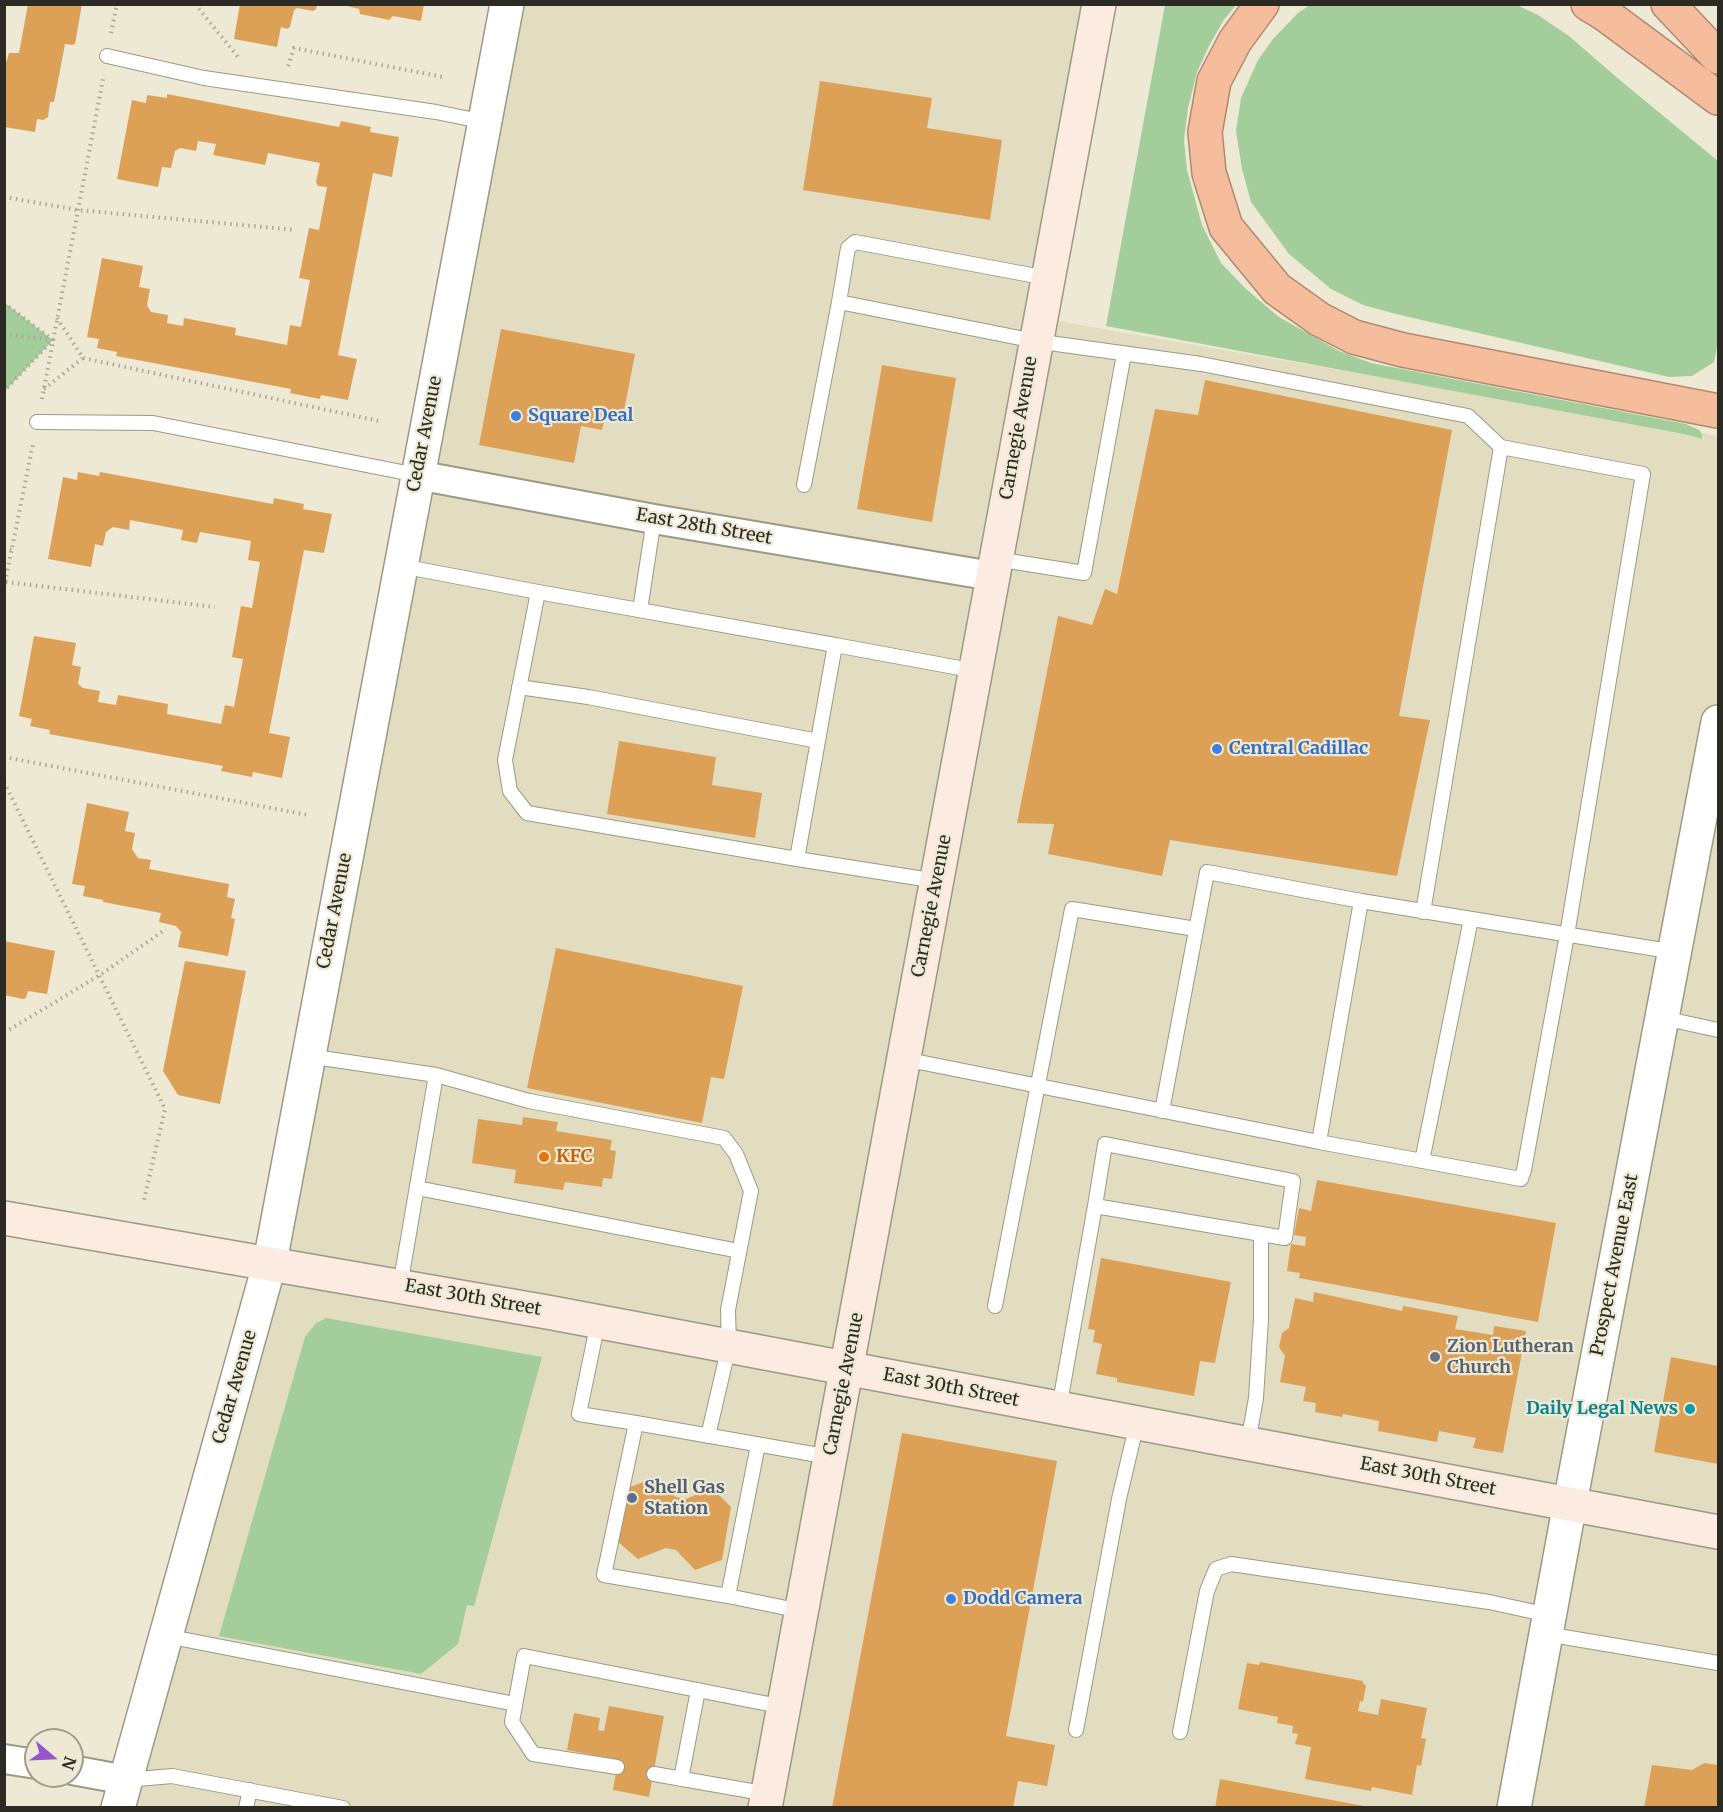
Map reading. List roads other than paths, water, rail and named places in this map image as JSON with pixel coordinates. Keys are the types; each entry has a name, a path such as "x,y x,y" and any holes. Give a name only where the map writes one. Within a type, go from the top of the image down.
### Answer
{"highway":[{"path":"1262,4 1235,41 1214,81 1205,132 1209,173 1226,226 1277,289 1319,319 1354,337 1403,350 1719,411"},
{"path":"1588,4 1719,98"},
{"path":"1668,4 1719,57"}],"main road":[{"name":"Carnegie Avenue","path":"766,1801 1099,4"},
{"name":"East 30th Street","path":"5,1222 270,1263 598,1321 1719,1532"}],"street":[{"name":"Cedar Avenue","path":"122,1794 270,1263 507,4"},
{"name":"East 28th Street","path":"417,475 654,519 994,568"},
{"name":"Prospect Avenue East","path":"1514,1808 1719,722"},
{"path":"4,1759 24,1762"},
{"path":"84,1776 122,1794"}],"lane":[{"path":"107,56 204,78 436,112 485,122"},
{"path":"804,485 848,248 855,242 1047,278"},
{"path":"839,302 1035,341 1201,364 1468,416 1501,447 1642,474 1567,935 1521,1179 1319,1142 904,1059"},
{"path":"994,568 1084,573 1124,354"},
{"path":"37,422 153,423 417,475"},
{"path":"1423,912 1501,447"},
{"path":"640,610 654,519"},
{"path":"400,566 976,671"},
{"path":"538,592 506,760 510,791 526,813 937,881"},
{"path":"797,859 835,645"},
{"path":"519,687 588,697 818,741"},
{"path":"1162,1111 1207,872 1361,902 1675,952"},
{"path":"1319,1142 1361,902"},
{"path":"995,1306 1072,909 1196,930"},
{"path":"1422,1161 1471,919"},
{"path":"1662,1018 1719,1030"},
{"path":"308,1056 436,1075 529,1101 724,1138 736,1154 751,1191 728,1310 729,1346 708,1436"},
{"path":"400,1286 436,1075"},
{"path":"1059,1408 1105,1144 1293,1181 1285,1238 1095,1206"},
{"path":"417,1188 739,1251"},
{"path":"1248,1443 1256,1398 1261,1319 1261,1234"},
{"path":"598,1321 579,1414 830,1457"},
{"path":"636,1423 604,1575 801,1611"},
{"path":"1076,1730 1119,1499 1137,1423"},
{"path":"728,1596 758,1445"},
{"path":"1180,1732 1207,1591 1216,1569 1231,1564 1490,1602 1547,1625 1719,1663"},
{"path":"166,1636 515,1704"},
{"path":"617,1767 533,1754 512,1722 524,1656 784,1707"},
{"path":"681,1779 698,1690"},
{"path":"654,1774 766,1801"},
{"path":"122,1794 172,1776 343,1808"},
{"path":"246,1808 250,1790"}],"place":[{"name":"Square Deal","path":"516,416"},
{"name":"Central Cadillac","path":"1217,749"},
{"name":"KFC","path":"544,1157"},
{"name":"Zion Lutheran Church","path":"1435,1357"},
{"name":"Daily Legal News","path":"1690,1409"},
{"name":"Shell Gas Station","path":"632,1498"},
{"name":"Dodd Camera","path":"951,1599"}]}
